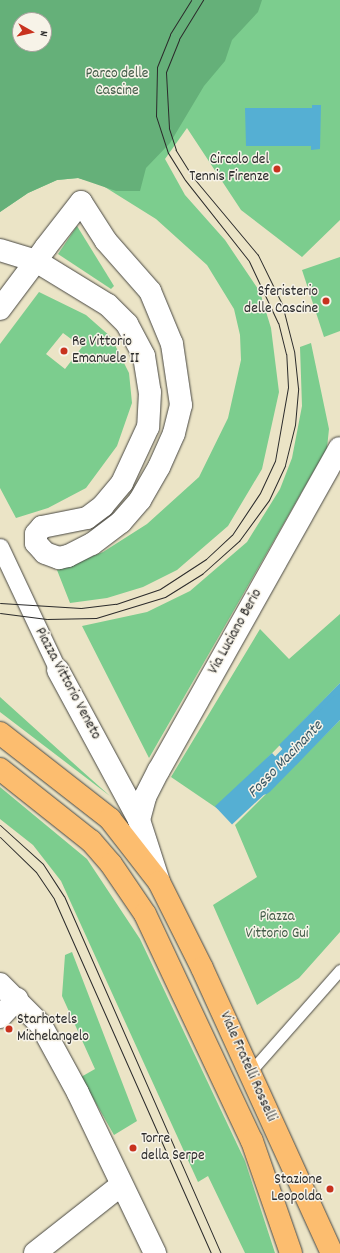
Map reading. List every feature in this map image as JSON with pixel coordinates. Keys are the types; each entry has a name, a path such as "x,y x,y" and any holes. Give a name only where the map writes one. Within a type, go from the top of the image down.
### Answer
{"main road":[{"path":"0,733 110,819 159,882"},
{"name":"Viale Fratelli Rosselli","path":"0,769 83,833 129,889 162,946 252,1141 291,1253"},
{"name":"Viale Fratelli Rosselli","path":"159,882 250,1072 332,1253"}],"street":[{"path":"0,250 36,261 85,289 120,316 139,344 150,392 150,415 145,438 112,497 87,518 37,530 36,543 45,553 59,558 76,553 101,538 140,500 174,433 181,405 180,386 172,344 150,291 106,241 81,202 36,261 0,309"},
{"name":"Via Luciano Berio","path":"139,820 145,798 158,770 340,448"},
{"name":"Piazza Vittorio Veneto","path":"0,547 58,670 139,820 159,882"},
{"path":"0,984 17,999 41,1025 78,1093 155,1253"},
{"path":"0,1017 17,999"},
{"path":"35,1253 121,1185"}],"lane":[{"path":"250,1072 340,970"}],"green space":[{"path":"0,0 340,0 340,220 302,257 241,210 187,128 165,159 185,195 225,240 260,292 271,328 279,392 262,469 228,526 177,570 143,587 107,598 70,603 57,570 103,552 147,524 199,477 228,418 241,360 240,335 234,309 207,265 156,219 100,184 78,178 57,180 28,193 0,212"},
{"name":"Parco delle Cascine","path":"0,0 262,0 258,12 232,40 225,61 204,86 170,143 146,168 140,191 116,191 78,178 57,180 28,193 0,212"},
{"path":"77,226 114,286 111,289 58,254"},
{"name":"Sferisterio delle Cascine","path":"340,257 340,331 324,337 302,270"},
{"path":"39,292 86,315 111,337 129,373 132,403 117,446 86,488 48,508 16,518 0,488 0,344","holes":["63,333 82,347 65,369 46,354"]},
{"path":"311,343 329,429 327,448 149,758 82,626 147,612 190,591 247,542 280,489 292,458 302,406 300,347"},
{"path":"340,614 340,683 218,809 171,777 260,629 289,659"},
{"path":"0,697 82,771 110,796 0,712"},
{"name":"Piazza Vittorio Gui","path":"340,720 340,932 299,978 257,1005 213,905 257,877 235,825"},
{"path":"0,787 87,859 140,939 245,1161 275,1253 245,1253 208,1176 198,1182 61,881 33,845 0,819"},
{"path":"72,952 137,1121 114,1135 81,1077 95,1069 62,996 65,955"}],"water":[{"path":"312,105 321,105 320,149 311,150 311,146 246,146 245,108 312,108"},
{"path":"340,683 340,718 296,765 279,745"},
{"path":"272,753 289,771 232,824 215,806"}],"waterway":[{"name":"Fosso Macinante","path":"262,784 340,704"}],"tram line":[{"path":"0,603 81,608 116,604 160,589 206,559 232,535 260,493 275,461 288,387 286,354 278,323 249,261 185,180 168,153 156,116 157,67 170,34 191,0"},
{"path":"0,613 47,619 96,618 165,597 202,574 239,541 269,500 285,465 295,425 298,388 294,351 282,304 258,255 192,176 176,150 169,128 166,72 179,39 203,0"},
{"path":"0,825 43,864 64,896 221,1253"},
{"path":"0,837 36,872 54,899 211,1253"}],"place":[{"name":"Circolo del Tennis Firenze","path":"277,169"},
{"name":"Sferisterio delle Cascine","path":"326,301"},
{"name":"Re Vittorio Emanuele II","path":"64,351"},
{"name":"Starhotels Michelangelo","path":"9,1029"},
{"name":"Torre della Serpe","path":"133,1148"},
{"name":"Stazione Leopolda","path":"330,1189"}]}
